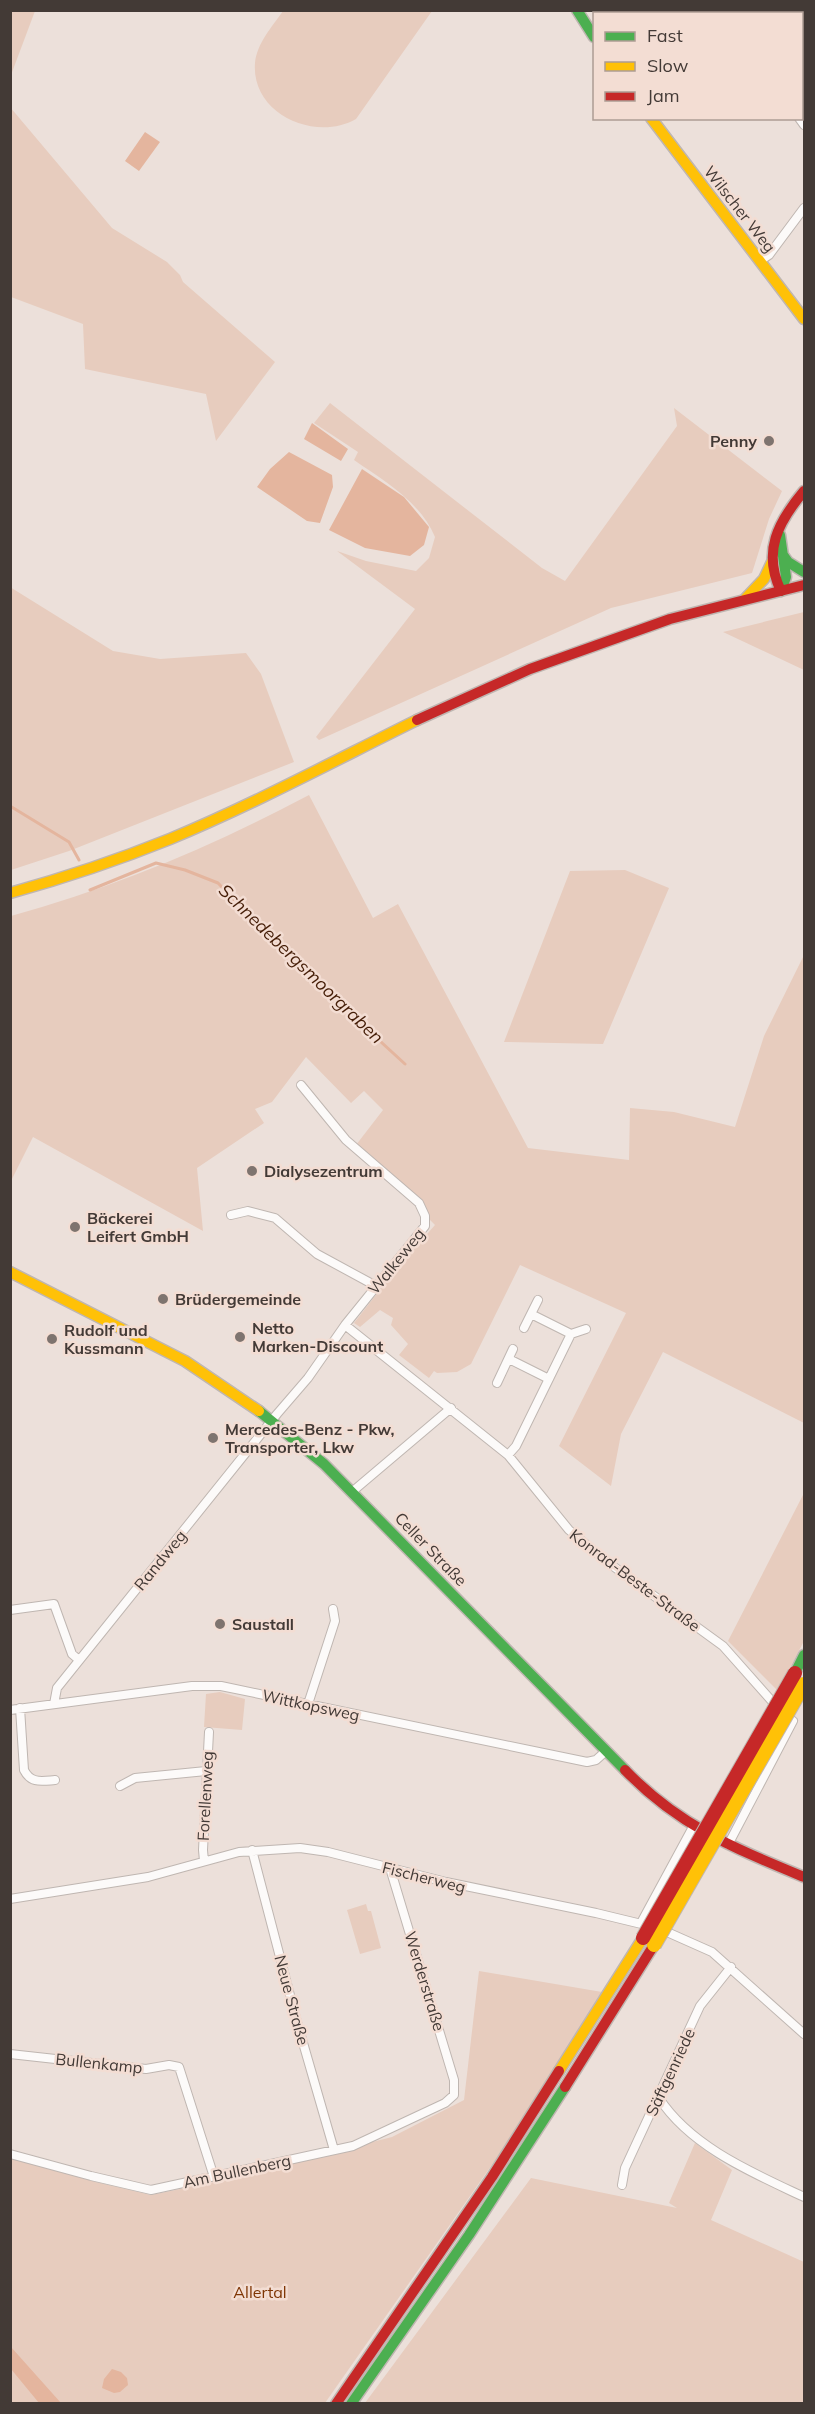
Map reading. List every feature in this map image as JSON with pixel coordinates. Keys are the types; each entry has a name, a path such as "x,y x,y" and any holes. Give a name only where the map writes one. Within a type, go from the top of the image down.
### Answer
{"main road":[{"path":"577,10 593,35"},
{"name":"Wilscher Weg","path":"653,120 804,319"},
{"path":"781,591 775,578 777,557 775,539 783,519 804,491"},
{"path":"777,557 804,572"},
{"path":"744,600 759,587 777,557"},
{"path":"10,893 59,879 170,839 271,793 427,715 530,669 641,629 744,600 804,587"},
{"name":"Celler Straße","path":"10,1272 185,1361 272,1420 353,1491 655,1799 693,1827 728,1845 804,1877"},
{"path":"336,2403 492,2177 649,1942 804,1655"},
{"path":"351,2403 427,2297 522,2156 804,1684"}],"street":[{"path":"760,261 769,255 801,219 804,208"},
{"name":"Walkeweg","path":"272,1420 308,1378 345,1325 425,1226 425,1216 419,1203 346,1140 302,1085"},
{"path":"231,1215 248,1211 275,1218 317,1254 376,1286"},
{"path":"524,1328 538,1300"},
{"path":"531,1314 571,1334 586,1329"},
{"name":"Konrad-Beste-Straße","path":"345,1325 508,1455 569,1530 606,1562 723,1646 785,1716 793,1721 728,1845"},
{"path":"508,1455 516,1446 571,1334"},
{"path":"497,1383 513,1349"},
{"path":"508,1359 549,1379"},
{"path":"353,1491 451,1408"},
{"name":"Randweg","path":"54,1704 57,1688 272,1420"},
{"path":"10,1610 54,1604 72,1654 80,1660"},
{"path":"308,1704 335,1621 333,1609"},
{"name":"Wittkopsweg","path":"10,1710 207,1685 221,1686 587,1762 596,1760 606,1751"},
{"path":"20,1708 24,1770 27,1777 34,1781 55,1780"},
{"name":"Forellenweg","path":"204,1861 208,1732"},
{"path":"120,1786 135,1778 206,1771"},
{"path":"641,1923 693,1827"},
{"name":"Fischerweg","path":"10,1899 148,1877 252,1850 300,1848 328,1852 493,1893 641,1923 677,1936 712,1952 804,2034"},
{"name":"Neue Straße","path":"252,1850 297,2022 334,2150"},
{"name":"Werderstraße","path":"390,1868 454,2080 454,2095"},
{"name":"Säftgenriede","path":"622,2185 625,2168 700,2006 731,1967"},
{"name":"Bullenkamp","path":"10,2054 146,2069 170,2065 179,2067 213,2177"},
{"name":"Am Bullenberg","path":"10,2154 151,2190 353,2146 445,2103 454,2095"},
{"path":"658,2097 685,2128 712,2148 756,2175 804,2197"}],"green space":[{"path":"10,11 35,11 11,75"},
{"path":"283,11 432,11 356,119 340,125 323,127 305,125 275,110 263,97 257,81 256,56"},
{"path":"10,107 112,228 167,262 180,275 183,282 275,362 216,441 206,394 85,369 83,324 11,297"},
{"path":"330,403 542,568 565,581 677,426 674,408 782,491 769,519 752,573 611,608 319,740 316,737 415,609 337,551 366,561 416,571 429,558 435,537 411,502 354,460 358,452 314,423"},
{"path":"10,587 113,651 160,659 246,653 261,674 294,762 69,851 11,870"},
{"path":"804,612 804,670 723,632"},
{"path":"309,795 373,918 398,904 528,1148 629,1160 630,1108 674,1112 735,1127 764,1036 804,955 804,1423 663,1352 621,1434 611,1486 559,1446 626,1313 520,1265 471,1364 457,1372 437,1373 434,1371 429,1378 399,1355 408,1344 391,1325 393,1318 380,1310 360,1327 354,1323 397,1268 435,1225 356,1145 383,1110 364,1091 351,1103 306,1057 272,1102 255,1109 264,1123 197,1168 203,1231 33,1137 11,1181 11,916 88,892 163,864"},
{"path":"625,870 669,888 603,1044 504,1042 570,871"},
{"path":"804,1493 804,1641 778,1691 728,1641"},
{"path":"220,1692 245,1699 242,1730 204,1727 206,1694"},
{"path":"366,1904 368,1911 371,1911 381,1948 360,1954 347,1910"},
{"name":"Allertal","path":"479,1971 602,1992 503,2149 325,2403 11,2403 10,2158 151,2195 219,2181 392,2137 464,2100"},
{"path":"695,2143 732,2170 711,2220 804,2262 804,2403 365,2403 531,2178 677,2208 669,2203"}],"shaded area":[{"path":"145,132 160,142 139,171 125,161"},
{"path":"312,423 348,449 341,461 304,439"},
{"path":"289,452 332,475 333,487 320,523 307,521 257,487 270,469"},
{"path":"362,469 404,497 429,527 424,545 410,556 365,548 329,530"},
{"path":"11,2347 61,2403 39,2403 11,2369"},
{"path":"112,2369 121,2372 127,2378 128,2385 120,2392 114,2393 102,2388 104,2379"}],"waterway":[{"name":"Schnedebergsmoorgraben","path":"10,806 69,842 79,860"},
{"name":"Schnedebergsmoorgraben","path":"90,890 156,863 185,870 218,883 295,963 405,1064"}],"traffic: fast":[{"path":"577,10 593,35"},
{"path":"780,535 786,577 781,591"},
{"path":"783,555 788,562 804,572"},
{"path":"259,1411 324,1464 625,1770"},
{"path":"795,1673 804,1655"},
{"path":"351,2404 469,2235 565,2087"}],"traffic: slow":[{"path":"653,120 804,319"},
{"path":"746,598 764,579 772,562"},
{"path":"10,893 91,868 170,839 264,797 417,720"},
{"path":"10,1272 185,1361 259,1411"},
{"path":"654,1945 804,1684"},
{"path":"559,2071 643,1938"}],"traffic: jam":[{"path":"781,591 775,577 773,550 780,526 804,491"},
{"path":"417,720 530,669 670,619 804,585"},
{"path":"643,1938 795,1673"},
{"path":"625,1770 666,1806 708,1834 804,1877"},
{"path":"565,2087 654,1945"},
{"path":"336,2404 492,2177 559,2071"}],"place":[{"name":"Penny","path":"769,441"},
{"name":"Dialysezentrum","path":"252,1171"},
{"name":"Bäckerei Leifert GmbH","path":"75,1227"},
{"name":"Brüdergemeinde","path":"163,1299"},
{"name":"Netto Marken-Discount","path":"240,1337"},
{"name":"Rudolf und Kussmann","path":"52,1339"},
{"name":"Mercedes-Benz - Pkw, Transporter, Lkw","path":"213,1438"},
{"name":"Saustall","path":"220,1624"}]}
